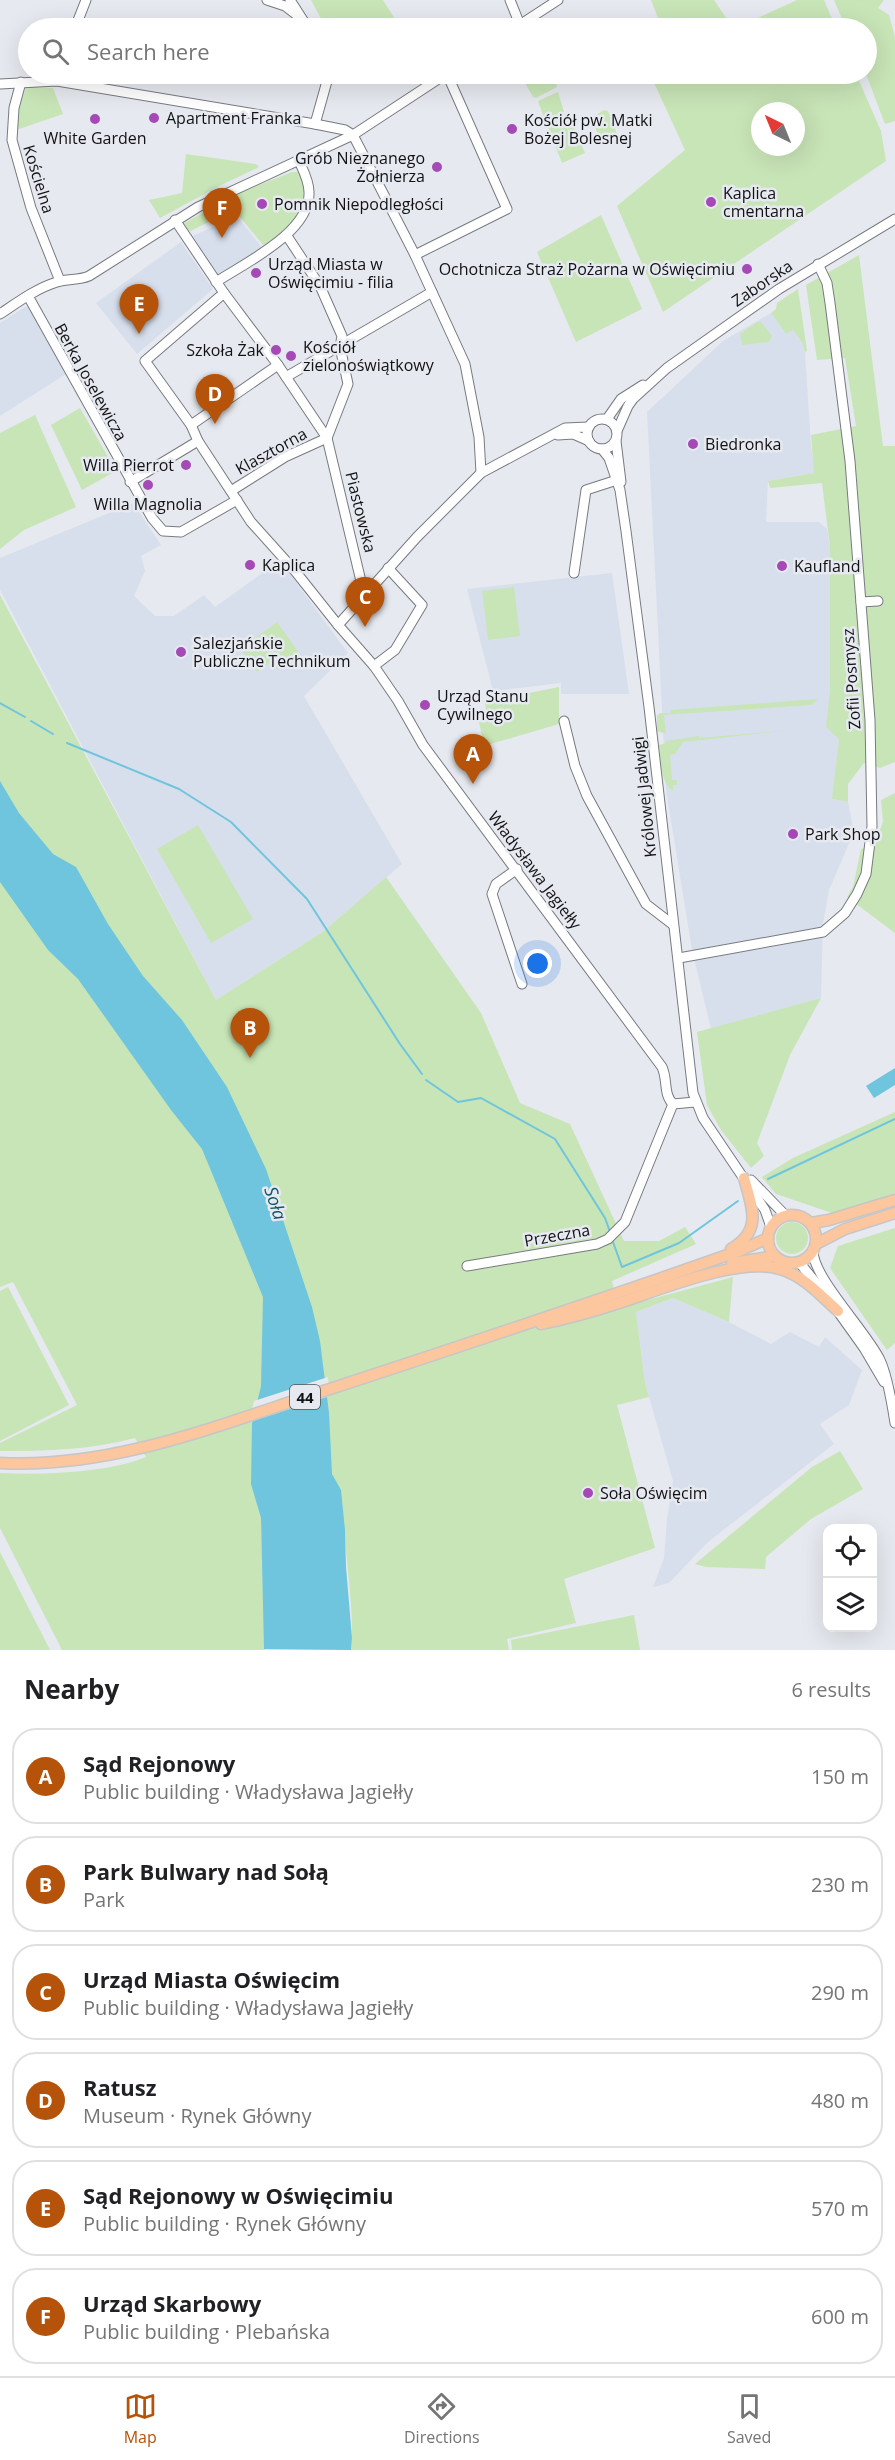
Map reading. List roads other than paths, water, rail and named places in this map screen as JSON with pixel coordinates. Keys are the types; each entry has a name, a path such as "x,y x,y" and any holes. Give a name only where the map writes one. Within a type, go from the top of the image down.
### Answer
{"main road":[{"path":"698,1265 735,1246 748,1235 753,1222 753,1211 744,1178"},
{"path":"811,1223 830,1220 895,1200"},
{"path":"814,1247 845,1229 895,1213"},
{"path":"785,1215 799,1215 811,1223 815,1230 814,1247 810,1256 799,1262"},
{"name":"44","path":"0,1463 25,1465 82,1460 163,1443 698,1265 769,1233 785,1215"},
{"path":"769,1233 768,1244 775,1256"},
{"name":"44","path":"502,1332 574,1317 698,1277 735,1262 775,1256 786,1262 799,1262"},
{"path":"698,1277 753,1267 778,1268 800,1277 838,1311"}],"street":[{"path":"79,18 86,0"},
{"path":"267,0 285,6 298,16"},
{"path":"290,0 298,16"},
{"path":"510,0 515,18"},
{"path":"531,18 558,0"},
{"path":"0,84 18,82"},
{"name":"Kościelna","path":"20,84 14,108 12,140 31,208 60,281"},
{"path":"96,84 315,124 345,130 353,135 415,255 465,364 479,437 480,473"},
{"path":"315,124 326,84"},
{"path":"0,314 28,296 60,281 81,280 89,276 175,220 221,195 353,135 431,84"},
{"path":"415,255 507,209 451,84"},
{"path":"216,282 287,236 301,219 309,192 299,161"},
{"name":"Zaborska","path":"607,419 621,399 630,391 651,381 772,294 818,264 895,219"},
{"path":"175,220 216,282 278,365 327,438"},
{"path":"287,236 320,286 342,336 340,348 348,384 327,438"},
{"name":"Zofii Posmysz","path":"678,958 823,932 845,913 866,874 872,826 870,720 850,461 827,283 818,264"},
{"path":"286,377 340,348 432,292"},
{"name":"Władysława Jagiełły","path":"224,293 145,361 191,425 198,441 251,522 374,666 398,701 423,745 662,1067 666,1075 666,1094 673,1104"},
{"name":"Berka Joselewicza","path":"28,296 130,482 163,531 181,532 237,500"},
{"path":"191,425 278,365"},
{"name":"Zaborska","path":"617,431 628,405 651,381"},
{"path":"338,626 388,568 480,473 565,428 589,427 596,420 607,419 614,424 617,431 616,441 610,447 602,449 594,447 589,441 573,434 552,435"},
{"path":"589,427 589,441"},
{"name":"Klasztorna","path":"231,492 285,457 327,438"},
{"name":"Piastowska","path":"327,438 364,594"},
{"path":"130,482 198,441"},
{"name":"Królowej Jadwigi","path":"616,441 621,476 619,485"},
{"name":"Królowej Jadwigi","path":"602,449 609,458 619,485 649,707 672,924 678,958 686,1050 695,1102"},
{"path":"574,573 586,490 619,485"},
{"path":"374,666 395,650 422,605 388,568"},
{"path":"861,602 878,601"},
{"path":"564,722 575,766 587,796 646,904 672,924"},
{"path":"517,869 496,885 492,894 522,984"},
{"path":"673,1104 695,1102 703,1118 734,1160 785,1215"},
{"name":"Przeczna","path":"467,1266 597,1244 608,1239 625,1222 673,1104"},
{"path":"734,1160 765,1210 769,1233"},
{"path":"814,1247 813,1256 823,1277 864,1333 881,1361 886,1374 895,1423"},
{"path":"799,1262 864,1348 888,1389"}],"water":[{"name":"Soła","path":"0,781 19,813 53,854 76,867 108,924 143,976 182,1020 227,1087 266,1169 312,1307 320,1341 329,1413 332,1474 341,1490 351,1650 264,1649 261,1518 251,1484 252,1424 261,1386 263,1297 202,1149 171,1110 78,979 48,950 0,882"},
{"path":"895,1068 895,1085 874,1098 866,1086"}],"waterway":[{"path":"0,703 25,717"},
{"path":"31,721 53,734"},
{"path":"67,743 179,789 231,822 307,899 400,1044 422,1074"},
{"path":"426,1080 458,1102 481,1098 555,1139 605,1218 610,1232"},
{"path":"768,1179 895,1119"},
{"path":"613,1242 622,1267 679,1243 738,1201"}],"place":[{"name":"Apartment Franka","path":"154,118"},
{"name":"White Garden","path":"95,119"},
{"name":"Kościół pw. Matki Bożej Bolesnej","path":"512,129"},
{"name":"Grób Nieznanego Żołnierza","path":"437,167"},
{"name":"Kaplica cmentarna","path":"711,202"},
{"name":"Pomnik Niepodległości","path":"262,204"},
{"name":"Urząd Skarbowy","path":"222,238"},
{"name":"Ochotnicza Straż Pożarna w Oświęcimiu","path":"747,269"},
{"name":"Urząd Miasta w Oświęcimiu - filia","path":"256,273"},
{"name":"Sąd Rejonowy w Oświęcimiu","path":"139,334"},
{"name":"Szkoła Żak","path":"276,350"},
{"name":"Kościół zielonoświątkowy","path":"291,356"},
{"name":"Ratusz","path":"215,424"},
{"name":"Biedronka","path":"693,444"},
{"name":"Willa Pierrot","path":"186,465"},
{"name":"Willa Magnolia","path":"148,485"},
{"name":"Kaplica","path":"250,565"},
{"name":"Kaufland","path":"782,566"},
{"name":"Urząd Miasta Oświęcim","path":"365,627"},
{"name":"Salezjańskie Publiczne Technikum","path":"181,652"},
{"name":"Urząd Stanu Cywilnego","path":"425,705"},
{"name":"Sąd Rejonowy","path":"473,784"},
{"name":"Park Shop","path":"793,834"},
{"name":"Park Bulwary nad Sołą","path":"250,1058"},
{"name":"Soła Oświęcim","path":"588,1493"}]}
